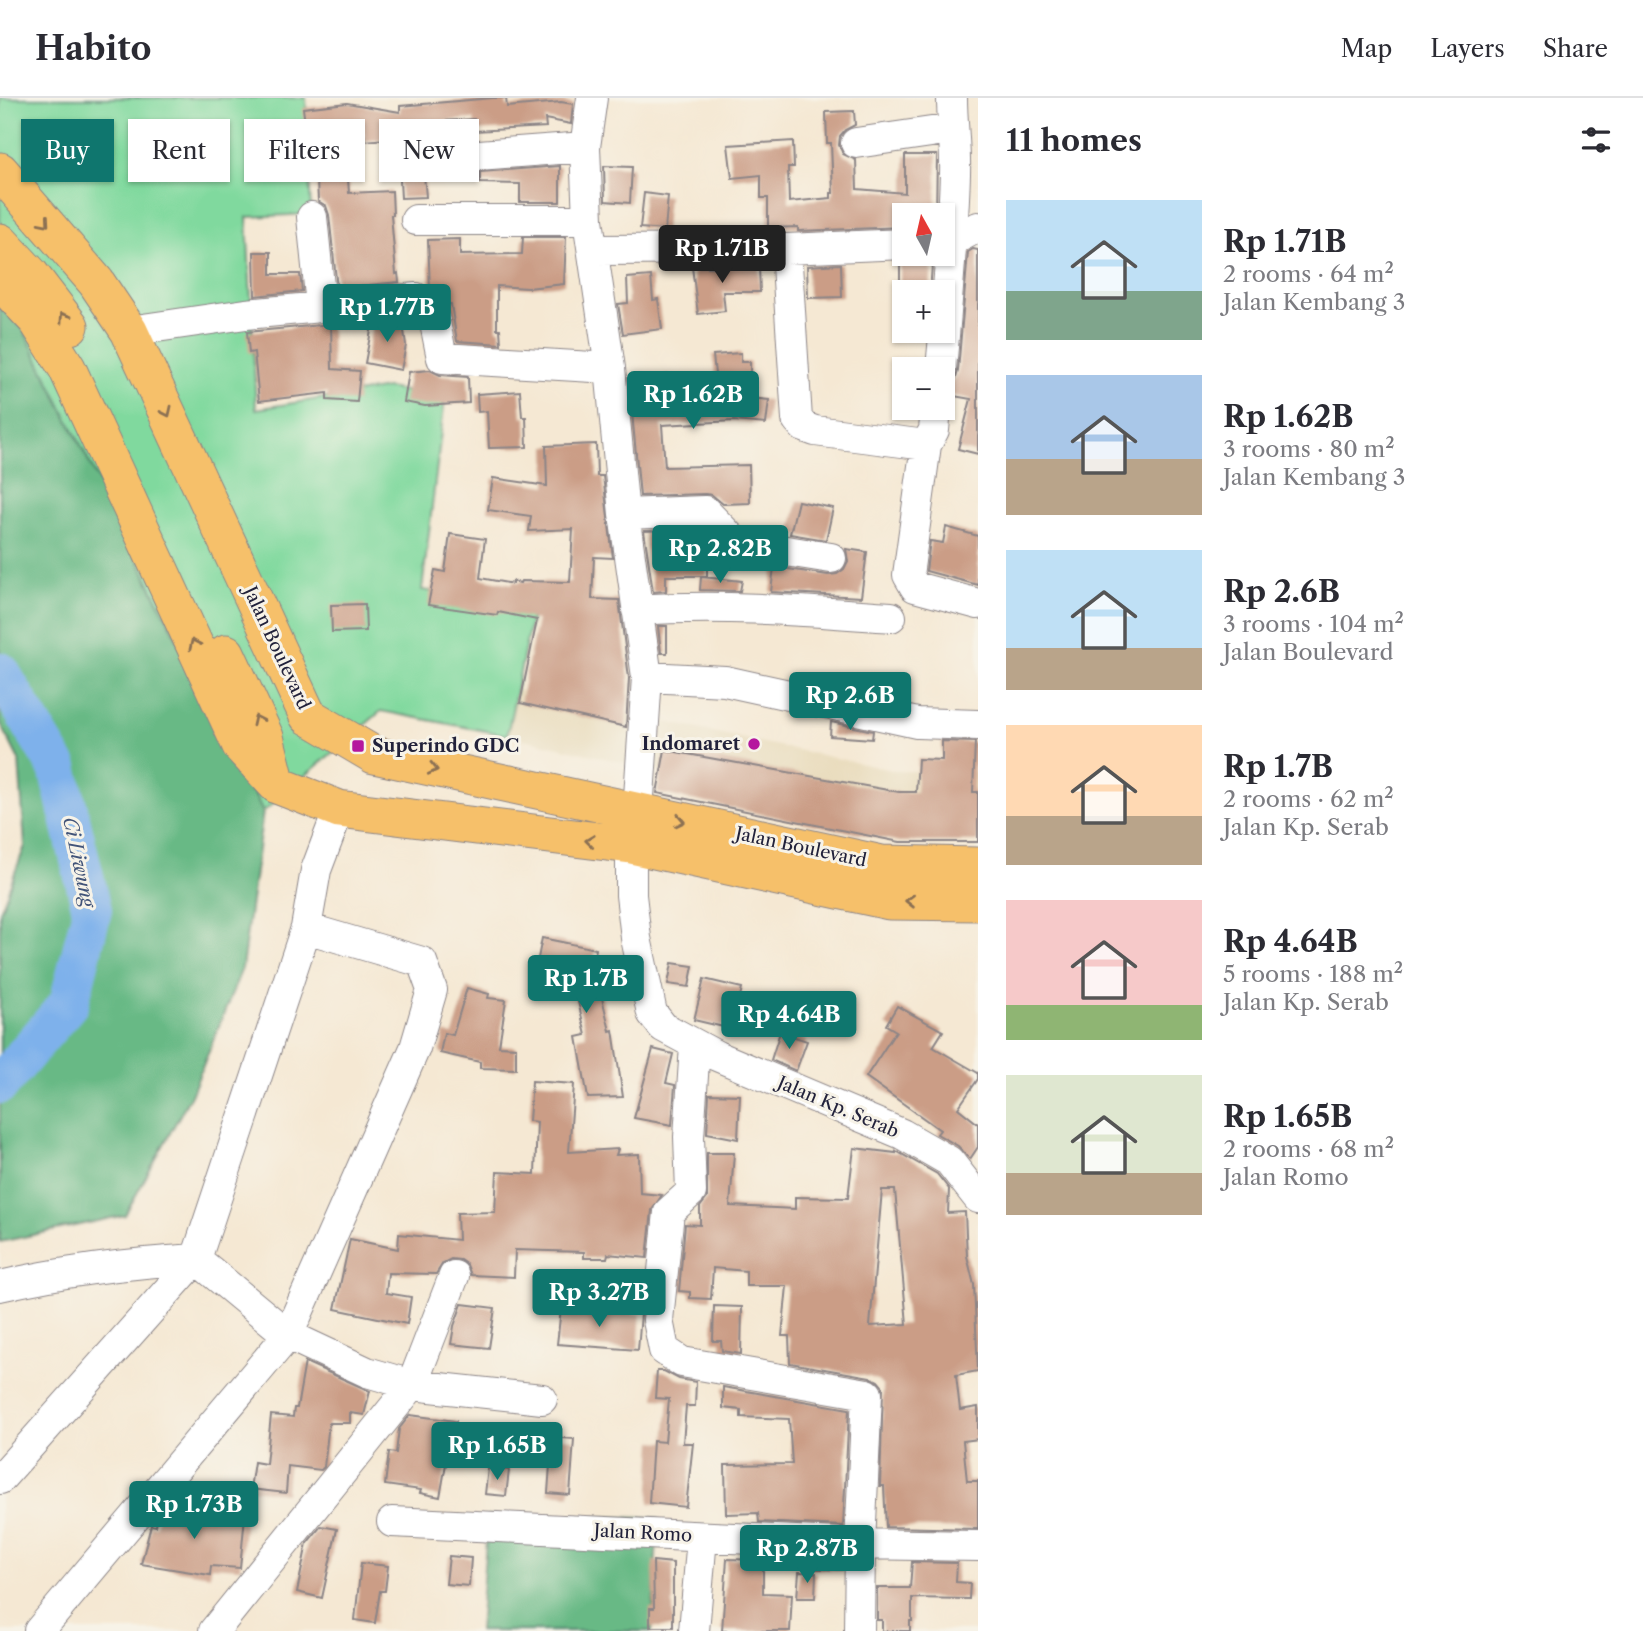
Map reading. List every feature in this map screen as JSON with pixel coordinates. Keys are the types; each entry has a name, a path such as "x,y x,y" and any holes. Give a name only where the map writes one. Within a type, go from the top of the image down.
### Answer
{"main road":[{"name":"Jalan Boulevard","path":"0,171 96,282 129,331 308,716 374,755 890,901 978,902"},
{"path":"0,242 56,305 89,355 265,737 277,786"},
{"name":"Jalan Boulevard","path":"0,281 37,320 67,368 241,746 277,786 339,809 634,829 882,864 978,866"}],"street":[{"name":"Jalan Kp. Serab","path":"592,98 585,147 589,220 610,368 624,514 647,677 631,895 636,939 652,1013 663,1027 695,1045 743,1068 902,1133 949,1161 978,1198"},
{"path":"952,98 951,129 955,170 952,203"},
{"path":"856,143 951,129"},
{"path":"479,155 585,147"},
{"path":"312,217 321,306"},
{"path":"416,220 589,220"},
{"path":"956,238 978,227"},
{"path":"594,250 786,249 892,245"},
{"path":"786,249 797,419 804,428 815,431 926,446"},
{"path":"942,357 947,266"},
{"path":"129,331 184,321 416,298 434,318 442,358 610,368"},
{"path":"935,420 934,430 926,446 908,575 915,587 978,604"},
{"path":"624,514 705,511 736,543 831,558"},
{"path":"637,610 688,606 774,608 891,617"},
{"path":"647,677 725,681 917,723 978,725"},
{"path":"0,1479 196,1259 306,929 316,870 339,809"},
{"path":"39,1631 288,1335 415,1048 432,989 422,962 306,929"},
{"path":"695,1045 690,1137 691,1192 669,1212 658,1320 664,1350 682,1362 867,1394 859,1631"},
{"path":"0,1286 36,1278 196,1259 288,1335 367,1372 412,1385 542,1399"},
{"path":"214,1631 412,1385 454,1276"},
{"name":"Jalan Romo","path":"391,1522 860,1544 978,1546"},
{"path":"694,1631 702,1537"}],"shaded area":[{"path":"516,690 896,771 978,772 978,820 851,816 507,735"}],"green space":[{"path":"0,98 306,98 307,119 244,119 244,182 310,182 311,214 247,217 256,409 387,388 445,398 422,590 534,605 507,735 381,711 263,812 23,329 0,307"},
{"path":"0,307 23,329 263,812 242,968 192,1093 125,1215 0,1242 0,912 25,846 19,760 0,722"},
{"path":"488,1516 658,1518 652,1631 479,1631"}],"building":[{"path":"493,98 506,98 507,107 561,102 573,104 571,124 545,119 546,127 479,131 479,119 379,119 379,140 365,141 365,119 304,119 303,108 347,103 400,112 400,106"},
{"path":"854,111 855,125 840,136 839,145 843,154 856,160 857,189 905,193 905,155 937,155 936,203 892,203 892,227 798,231 798,227 768,228 768,198 761,198 761,175 732,178 728,145 793,141 794,167 788,167 789,202 831,198 831,143 827,143 826,112"},
{"path":"560,166 560,202 520,202 520,184 480,183 480,172"},
{"path":"604,166 632,167 630,203 605,201"},
{"path":"317,182 348,182 349,193 392,191 391,215 399,282 337,288 329,215 326,206 318,201"},
{"path":"400,182 425,182 426,197 401,198"},
{"path":"644,193 668,196 665,230 640,228"},
{"path":"523,237 566,237 564,284 528,288 497,286 497,329 500,329 501,344 457,341 451,304 445,304 430,287 428,240 460,239 460,255 522,254"},
{"path":"978,250 978,454 958,449 971,399 955,396 968,252"},
{"path":"254,252 271,252 271,274 300,274 302,291 255,296"},
{"path":"841,264 842,297 808,298 807,266"},
{"path":"900,266 932,266 931,280 900,280"},
{"path":"692,267 759,267 760,292 723,292 725,311 698,314"},
{"path":"651,276 653,300 658,299 662,329 623,334 618,304 628,303 627,278"},
{"path":"402,317 406,345 401,370 365,363 373,320"},
{"path":"331,324 332,369 360,371 357,402 327,400 327,393 259,401 254,352 249,353 247,332"},
{"path":"741,353 741,362 750,362 750,398 769,400 766,424 734,421 662,425 665,467 749,465 750,503 723,504 712,495 705,494 640,496 629,381 670,375 671,396 717,393 713,355"},
{"path":"430,370 440,375 468,377 469,403 425,406 404,402 409,372"},
{"path":"520,391 522,417 526,417 527,447 489,448 487,411 478,412 477,394"},
{"path":"596,444 597,476 603,476 613,558 594,557 592,599 619,600 629,678 626,727 520,703 537,620 498,612 497,615 428,605 435,570 445,572 450,534 485,539 480,578 513,584 513,581 570,582 573,529 529,531 531,516 488,510 493,478 547,486 546,446"},
{"path":"798,501 833,508 826,540 790,534"},
{"path":"946,527 978,536 978,585 926,571 930,541 943,543"},
{"path":"698,529 709,541 707,576 666,576 666,591 653,592 644,531"},
{"path":"846,549 867,552 861,597 771,592 774,567 837,574 844,569 848,561"},
{"path":"701,577 742,581 740,591 700,590"},
{"path":"365,604 366,631 332,632 331,605"},
{"path":"658,626 667,626 667,653 661,653"},
{"path":"831,722 873,731 872,739 830,736"},
{"path":"942,741 975,742 973,792 978,792 978,842 900,842 657,793 665,750 899,792 916,792 918,759 942,760"},
{"path":"542,938 596,949 591,974 596,973 610,1031 613,1030 623,1097 588,1098 577,1037 586,1035 573,981 535,974"},
{"path":"672,963 693,966 689,987 668,984"},
{"path":"704,979 742,988 732,1029 694,1020"},
{"path":"467,988 489,994 488,998 506,1000 499,1046 516,1047 516,1069 480,1068 480,1062 440,1053 444,1033 453,1035"},
{"path":"897,1006 943,1031 933,1047 978,1073 978,1079 958,1108 978,1124 978,1147 970,1159 958,1146 937,1134 940,1130 866,1077 896,1031 886,1025"},
{"path":"780,1032 807,1041 796,1071 771,1060"},
{"path":"653,1049 673,1054 666,1083 675,1085 672,1125 634,1118"},
{"path":"532,1081 574,1084 569,1152 618,1149 616,1155 639,1154 640,1193 662,1195 652,1210 647,1258 608,1254 607,1258 584,1258 584,1252 515,1250 514,1277 471,1275 467,1265 460,1260 451,1259 443,1263 436,1274 388,1273 386,1293 411,1297 407,1324 335,1309 350,1239 398,1249 399,1234 458,1240 457,1213 495,1212 497,1172 535,1174 537,1122 529,1121"},
{"path":"709,1094 740,1095 738,1139 707,1133"},
{"path":"854,1148 896,1151 937,1174 949,1189 948,1213 965,1212 967,1256 974,1285 978,1371 956,1375 960,1410 978,1407 978,1439 963,1441 967,1481 978,1481 978,1529 886,1527 884,1486 880,1486 883,1387 870,1377 790,1363 789,1336 782,1336 787,1286 746,1286 746,1271 713,1268 711,1299 690,1298 690,1292 679,1291 685,1224 700,1225 700,1207 707,1198 707,1153 734,1153 730,1206 795,1209 795,1197 848,1198","holes":["882,1190 895,1190 907,1324 870,1326"]},
{"path":"462,1304 495,1308 489,1348 451,1344"},
{"path":"714,1306 742,1307 741,1354 722,1351 721,1341 713,1341"},
{"path":"561,1309 641,1314 638,1350 557,1344"},
{"path":"305,1362 370,1391 364,1415 350,1413 350,1423 329,1423 324,1467 321,1470 288,1466 286,1493 250,1489 254,1462 266,1464 271,1415 293,1417 294,1408 297,1408"},
{"path":"657,1371 696,1382 695,1406 686,1406 683,1443 693,1443 686,1507 649,1503 653,1441 665,1442 669,1399 655,1398"},
{"path":"723,1387 849,1409 843,1526 759,1522 758,1513 726,1514 725,1465 792,1464 789,1419 741,1417 741,1410 723,1408"},
{"path":"410,1415 456,1421 452,1454 448,1453 440,1497 420,1493 421,1490 385,1485 389,1452 396,1453 399,1429"},
{"path":"552,1437 574,1439 570,1495 548,1493"},
{"path":"488,1468 509,1470 506,1496 485,1494"},
{"path":"171,1501 183,1503 181,1516 245,1516 240,1568 211,1566 210,1575 141,1564 151,1525 156,1526 158,1517"},
{"path":"321,1526 337,1529 322,1598 297,1592 307,1543"},
{"path":"449,1556 471,1558 469,1586 446,1584"},
{"path":"727,1559 763,1560 763,1593 792,1594 790,1631 722,1631"},
{"path":"802,1559 842,1561 842,1570 802,1568"},
{"path":"653,1561 673,1563 673,1627 650,1627 650,1608 654,1608"},
{"path":"912,1562 957,1563 956,1582 970,1583 969,1599 912,1598 910,1631 882,1631 882,1620 877,1620 877,1588 910,1588"},
{"path":"361,1563 388,1566 385,1591 380,1591 375,1623 355,1620"},
{"path":"799,1572 816,1573 815,1598 797,1598"}],"waterway":[{"name":"Ci Liwung","path":"0,672 58,768 92,910 69,1003 0,1084"}],"place":[{"name":"Indomaret","path":"754,744"},
{"name":"Superindo GDC","path":"358,746"}]}
